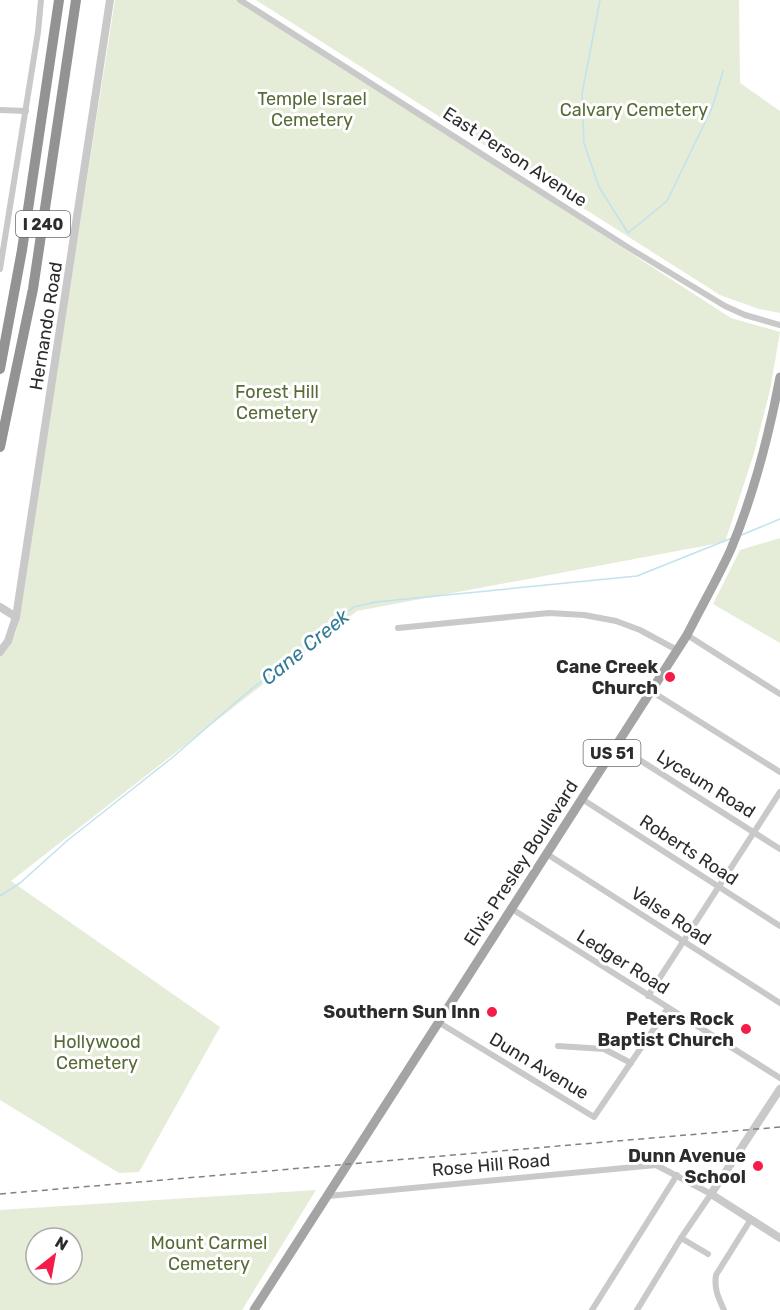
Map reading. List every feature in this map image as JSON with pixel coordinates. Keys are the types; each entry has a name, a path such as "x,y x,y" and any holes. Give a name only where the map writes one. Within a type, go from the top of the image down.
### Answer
{"highway":[{"name":"I 240","path":"0,369 22,250 59,0"},
{"name":"I 240","path":"0,447 33,289 76,0"}],"main road":[{"name":"Elvis Presley Boulevard","path":"254,1310 687,635 731,549 763,454 780,377"}],"street":[{"path":"0,269 38,32 40,0"},
{"name":"Hernando Road","path":"0,652 8,641 16,617 110,0"},
{"name":"East Person Avenue","path":"240,0 628,248 724,306 780,325"},
{"path":"0,110 26,111"},
{"path":"0,607 16,617"},
{"path":"398,628 549,613 584,615 616,621 640,630 677,650"},
{"path":"687,635 780,694"},
{"path":"651,691 780,772"},
{"name":"Lyceum Road","path":"616,745 780,849"},
{"path":"648,996 780,792"},
{"name":"Roberts Road","path":"582,799 780,926"},
{"name":"Valse Road","path":"547,854 780,1003"},
{"name":"Ledger Road","path":"512,909 780,1078"},
{"path":"558,1046 604,1049 631,1063 668,1008"},
{"name":"Dunn Avenue","path":"438,1022 594,1117 631,1063"},
{"path":"637,1310 681,1238 780,1089"},
{"name":"Rose Hill Road","path":"328,1196 656,1165 677,1175"},
{"path":"592,1310 677,1175 780,1238"},
{"path":"724,1310 716,1293 716,1275 751,1219"},
{"path":"681,1238 708,1254"}],"green space":[{"name":"Forest Hill Cemetery","path":"115,0 239,0 731,318 780,332 770,390 754,453 725,542 357,611 11,881 220,1027 139,1172 119,1173 0,1100 0,655 16,632"},
{"name":"Calvary Cemetery","path":"256,0 739,0 740,83 780,111 780,313 759,309 720,295"},
{"path":"780,538 780,643 713,604 740,550"},
{"name":"Mount Carmel Cemetery","path":"316,1190 242,1310 0,1310 0,1210"}],"waterway":[{"path":"600,0 582,94 584,143 599,187 628,233 667,201 712,108 723,71"},
{"name":"Cane Creek","path":"739,536 780,519"},
{"name":"Cane Creek","path":"0,896 20,883 68,840 173,757 243,696 354,607 376,602 637,576 732,538"}],"railway":[{"path":"0,1194 780,1127"}],"place":[{"name":"Cane Creek Church","path":"670,677"},
{"name":"Southern Sun Inn","path":"492,1012"},
{"name":"Peters Rock Baptist Church","path":"746,1029"},
{"name":"Dunn Avenue School","path":"758,1166"}],"park label":[{"name":"Temple Israel Cemetery","path":"312,109"},
{"name":"Hollywood Cemetery","path":"97,1052"}]}
